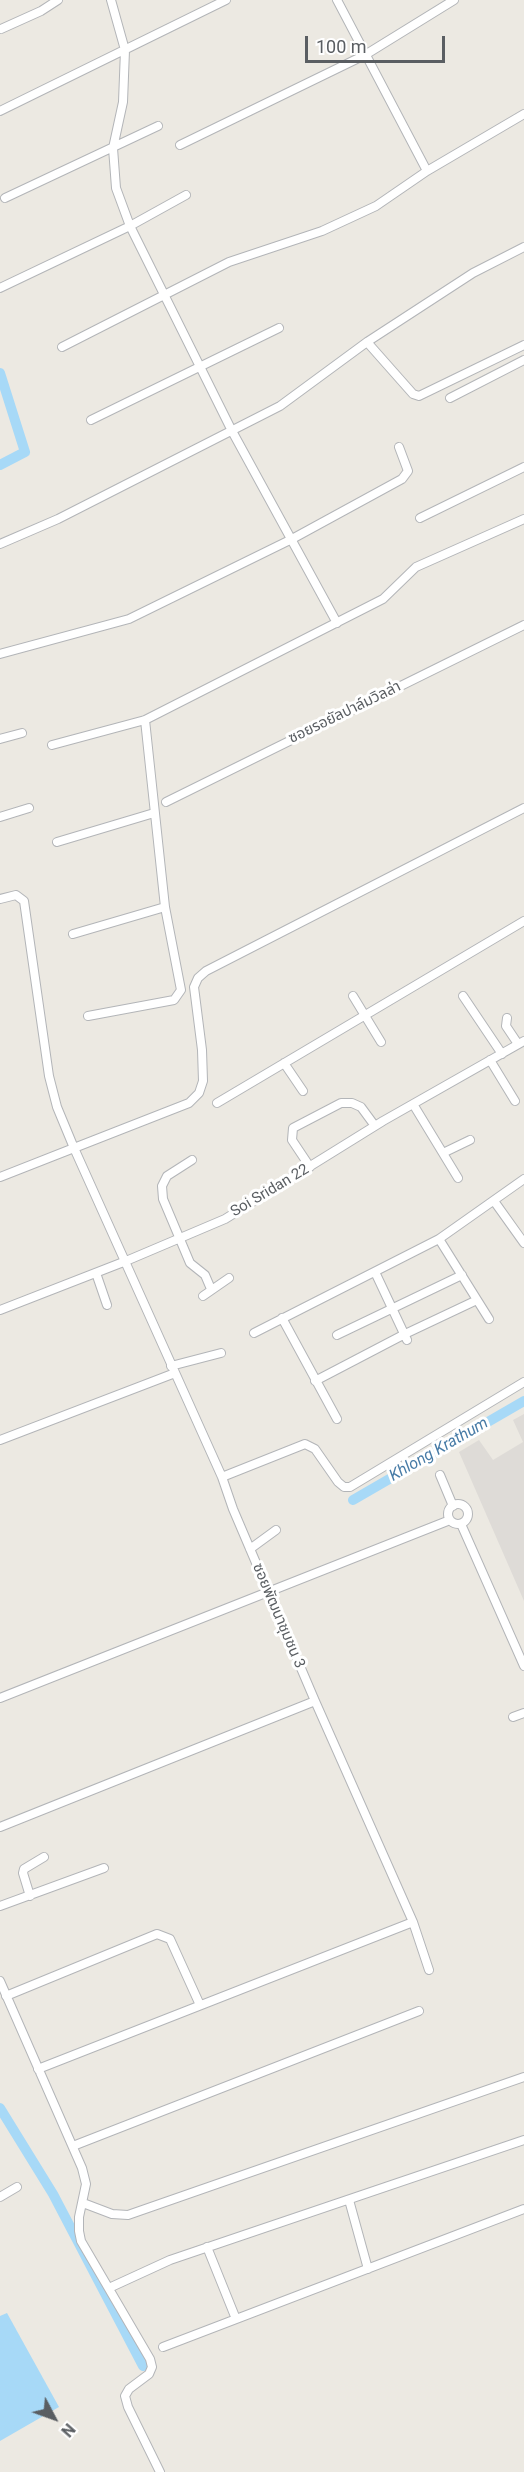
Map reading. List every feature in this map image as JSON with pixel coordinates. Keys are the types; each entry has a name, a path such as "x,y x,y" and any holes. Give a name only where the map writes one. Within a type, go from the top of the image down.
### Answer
{"street":[{"path":"1,29 41,11 58,0"},
{"path":"111,0 125,50 123,102 113,148 116,188 130,226 232,431 337,623"},
{"path":"0,111 226,0"},
{"path":"337,0 427,171"},
{"path":"180,145 365,55 454,0"},
{"path":"62,348 229,262 322,231 376,206 427,171 524,114"},
{"path":"5,198 158,126"},
{"path":"0,288 130,226 186,195"},
{"path":"0,544 58,519 292,399 368,342 473,273 524,247"},
{"path":"91,420 202,368 279,328"},
{"path":"368,342 413,394 419,396 524,345"},
{"path":"450,398 524,360"},
{"path":"0,654 129,619 292,539 402,479 408,471 399,447"},
{"path":"420,518 524,467"},
{"path":"52,745 145,720 383,599 416,567 524,519"},
{"name":"ซอยรอยัลปาล์มวิลล่า","path":"166,802 524,625"},
{"path":"88,1016 174,1000 181,990 165,907 145,720"},
{"path":"0,739 22,733"},
{"path":"0,817 29,808"},
{"path":"0,1177 189,1103 199,1093 203,1081 202,1050 194,987 198,978 206,971 524,808"},
{"path":"57,842 154,813"},
{"name":"ซอยพัฒนาชุมชน 3","path":"0,899 16,895 24,901 49,1076 57,1107 222,1478 315,1701 413,1922 429,1970"},
{"path":"73,934 165,907"},
{"path":"217,1103 524,921"},
{"path":"353,996 381,1042"},
{"path":"463,996 502,1054"},
{"path":"507,1018 506,1026 521,1043"},
{"name":"Soi Sridan 22","path":"0,1310 126,1261 225,1219 375,1126 521,1043"},
{"path":"490,1060 515,1101"},
{"path":"285,1063 303,1091"},
{"path":"310,1167 292,1140 293,1128 341,1103 352,1103 361,1107 375,1126"},
{"path":"413,1104 458,1178"},
{"path":"443,1153 470,1140"},
{"path":"192,1160 166,1176 162,1186 163,1199 190,1263 205,1275 211,1290"},
{"path":"254,1333 439,1239 524,1179"},
{"path":"494,1201 524,1243"},
{"path":"439,1239 489,1319"},
{"path":"375,1272 406,1337"},
{"path":"96,1273 107,1305"},
{"path":"337,1335 462,1275"},
{"path":"203,1296 229,1278"},
{"path":"315,1381 477,1300"},
{"path":"282,1318 338,1419"},
{"path":"0,1440 221,1353"},
{"path":"222,1478 295,1447 309,1444 338,1482 344,1487 350,1487 524,1382"},
{"path":"440,1475 453,1506"},
{"path":"459,1504 467,1510 468,1517 461,1524 455,1524 450,1520 448,1514 453,1506 459,1504"},
{"path":"0,1698 450,1520"},
{"path":"461,1524 524,1666"},
{"path":"250,1549 276,1530"},
{"path":"0,1827 315,1701"},
{"path":"513,1717 524,1713"},
{"path":"30,1896 22,1873 24,1869 44,1857"},
{"path":"0,1906 104,1868"},
{"path":"38,2068 413,1922"},
{"path":"6,1996 156,1934 170,1939 200,2005"},
{"path":"0,1981 73,2146 86,2184 79,2217 81,2241 150,2359 152,2367 149,2374 129,2389 125,2396 128,2407 160,2472"},
{"path":"73,2146 419,2011"},
{"path":"83,2204 112,2214 128,2215 524,2077"},
{"path":"109,2288 170,2260 524,2140"},
{"path":"0,2197 17,2187"},
{"path":"349,2200 368,2269"},
{"path":"163,2347 524,2209"},
{"path":"207,2247 236,2319"}],"shaded area":[{"path":"524,1414 524,1601 459,1452 479,1440 493,1460 523,1442 513,1420"}],"water":[{"path":"7,2313 59,2407 0,2441 0,2316"}],"waterway":[{"path":"0,373 25,452 0,465"},
{"name":"Khlong Krathum","path":"353,1500 524,1401"},
{"path":"0,2108 53,2194 143,2366"}]}
